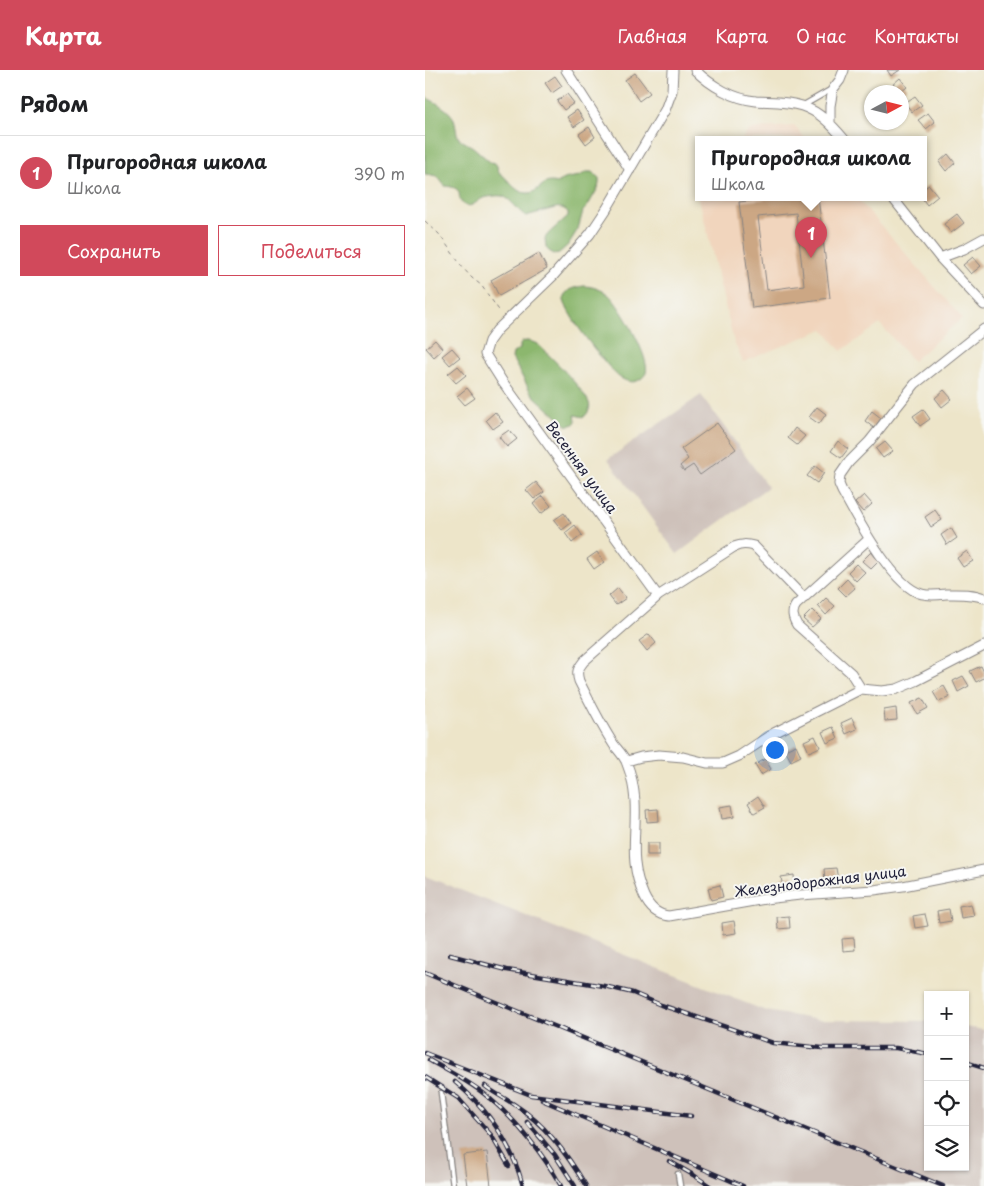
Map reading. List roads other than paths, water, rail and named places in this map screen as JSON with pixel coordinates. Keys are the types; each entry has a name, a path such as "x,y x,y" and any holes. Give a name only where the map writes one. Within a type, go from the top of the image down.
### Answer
{"street":[{"path":"565,70 630,170 665,110 671,91 673,70"},
{"path":"695,70 701,76 731,95 753,100 802,106 819,114 841,136"},
{"path":"830,123 833,88 843,70"},
{"name":"Весенняя улица","path":"630,170 589,234 553,276 506,320 489,341 485,354 658,596"},
{"path":"894,201 940,258 984,305"},
{"path":"940,258 964,249 984,238"},
{"path":"984,329 915,384 869,442 849,462 840,476 839,484 869,539 897,576 910,589 922,594 958,594 984,598"},
{"path":"861,689 851,673 797,625 793,609 869,539"},
{"path":"804,598 755,546 741,544 658,596 584,661 578,669 579,681 615,746 627,761 641,756 659,754 707,763 723,763 739,756 772,734 861,689 882,691 897,689 984,646"},
{"name":"Железнодорожная улица","path":"627,761 635,803 633,853 638,881 647,901 658,914 665,916 676,915 800,895 874,890 984,870"}],"lane":[{"path":"802,106 833,88"},
{"path":"441,1093 453,1186"},
{"path":"678,1174 680,1186"}],"railway":[{"path":"450,955 507,970 604,986 633,993 661,1005 773,1043 822,1048 896,1048 924,1053"},
{"path":"425,973 943,1186"},
{"path":"425,1053 531,1095 691,1116"},
{"path":"429,1060 460,1077 509,1116 529,1138 561,1186"},
{"path":"969,1063 984,1068"},
{"path":"425,1077 458,1098 491,1135 509,1166"},
{"path":"455,1082 478,1104 497,1129 512,1156 523,1186"},
{"path":"485,1086 518,1107 538,1123 565,1153 586,1186"},
{"path":"542,1100 743,1186"},
{"path":"527,1122 555,1155 575,1186"},
{"path":"669,1161 710,1186"}],"place":[{"name":"Пригородная школа","path":"811,258"}]}
